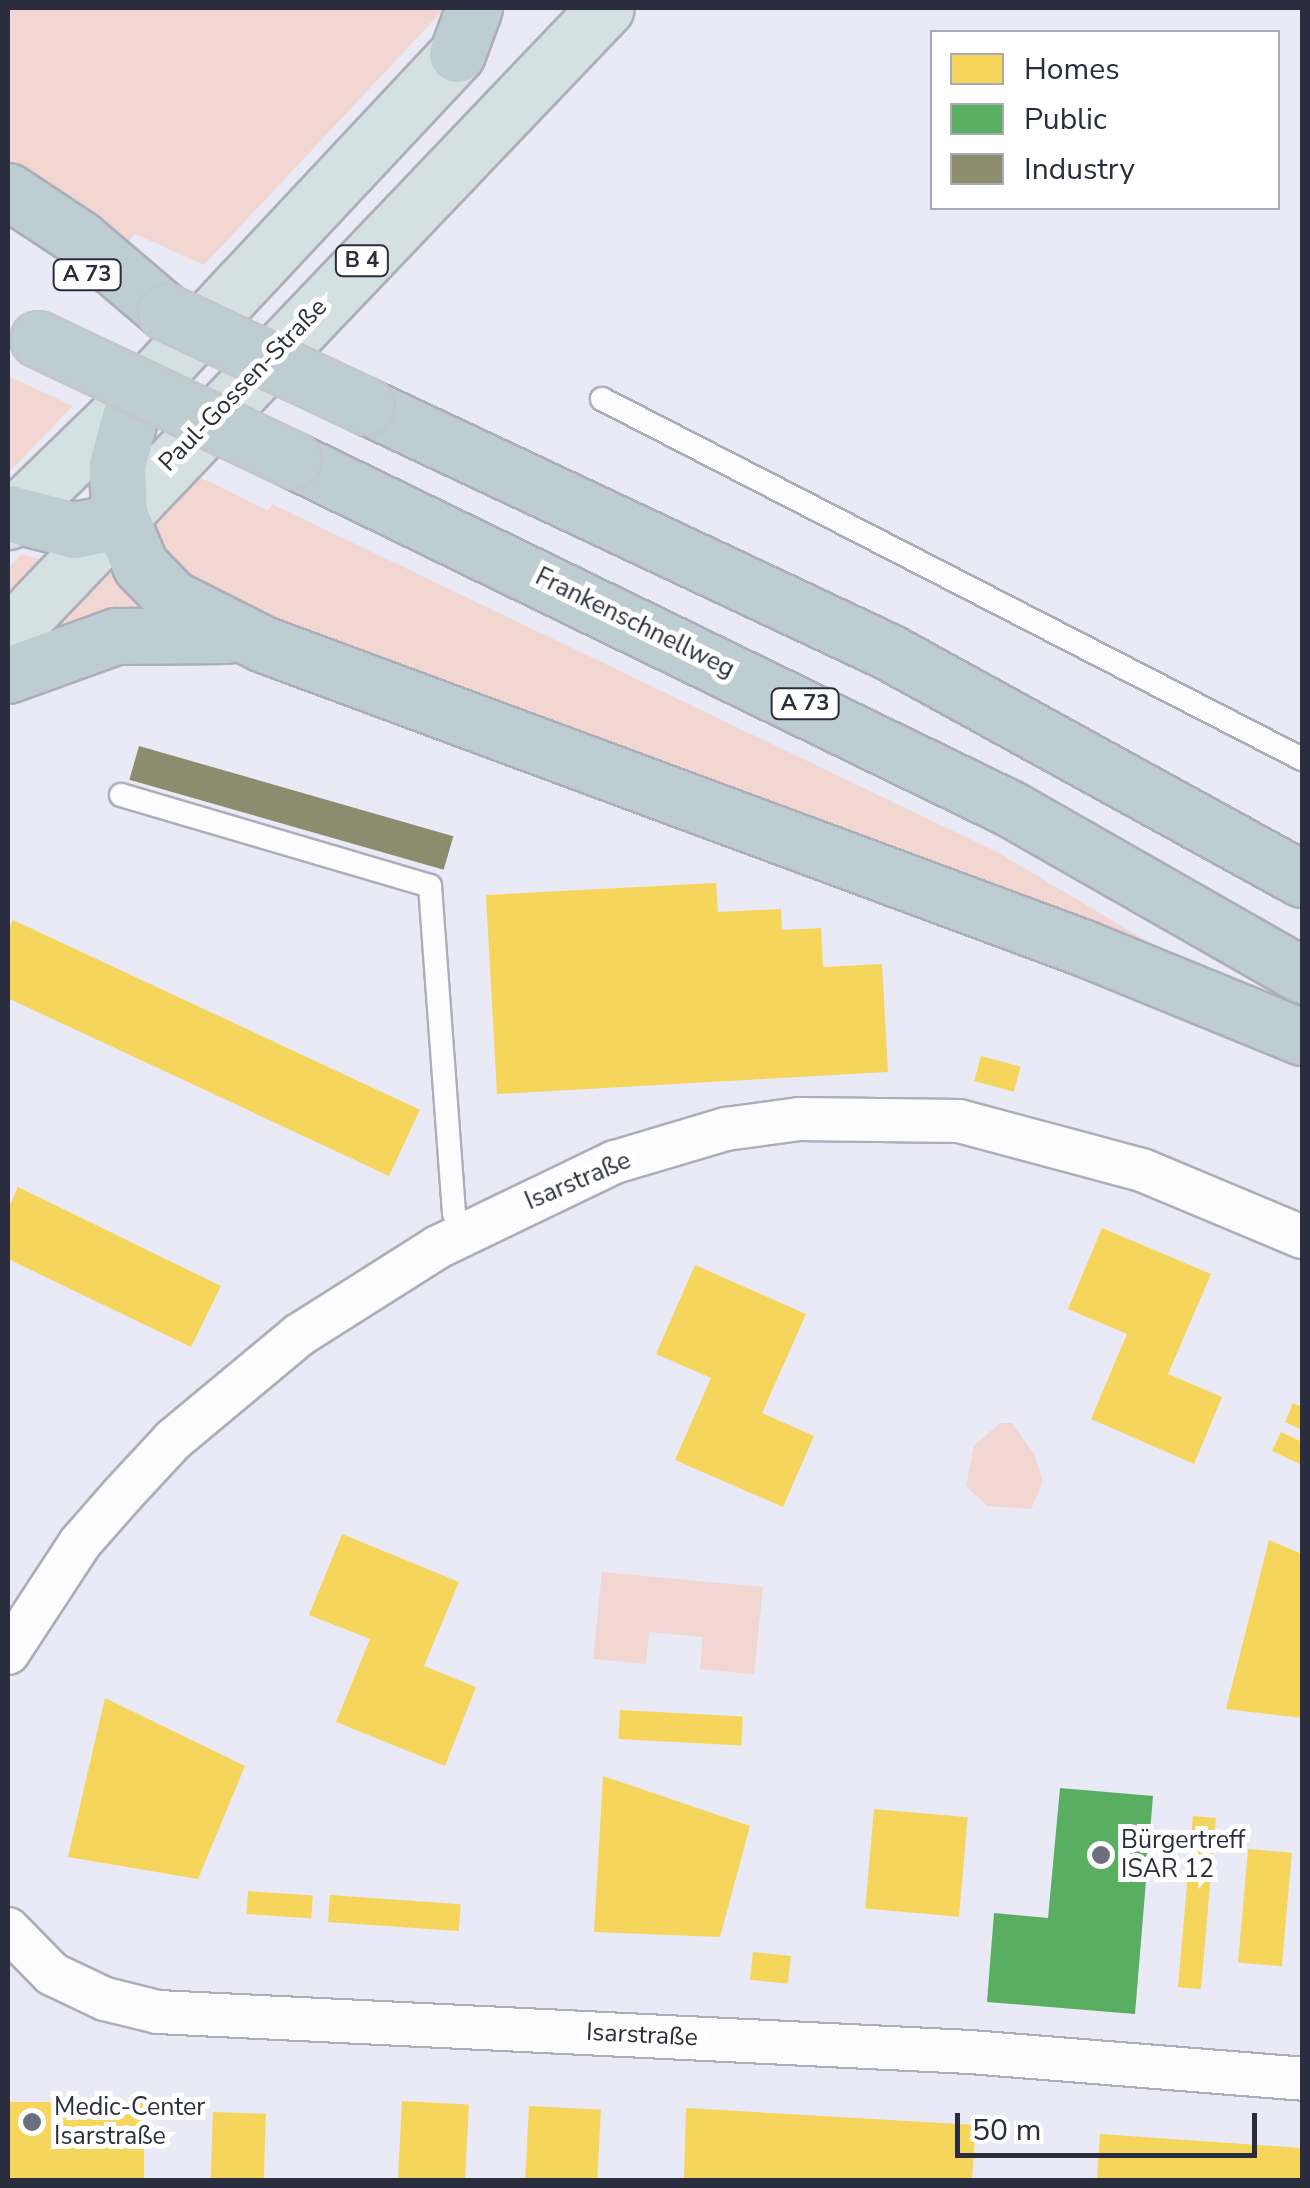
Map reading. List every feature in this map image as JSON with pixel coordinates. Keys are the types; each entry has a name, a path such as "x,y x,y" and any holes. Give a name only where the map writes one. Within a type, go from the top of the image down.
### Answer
{"highway":[{"path":"8,191 79,238 166,312"},
{"name":"A 73","path":"8,239 889,652 1302,879"},
{"name":"Frankenschnellweg","path":"23,332 823,712 1028,818 1302,975"},
{"path":"135,398 117,465 115,518 154,583 263,644 1084,948 1302,1037"},
{"path":"9,516 74,530 115,518"},
{"path":"8,675 136,634 192,631 263,644"}],"main road":[{"name":"Paul-Gossen-Straße","path":"8,636 115,518 606,8"},
{"path":"9,516 135,398 465,31"}],"street":[{"name":"Isarstraße","path":"8,1653 80,1543 173,1440 299,1335 463,1234 615,1162 726,1129 870,1116 959,1120 1051,1142 1142,1170 1302,1237"},
{"name":"Isarstraße","path":"8,1929 52,1974 106,2000 158,2012 951,2051 1302,2079"}],"lane":[{"path":"602,398 1302,758"},
{"path":"121,794 430,886 454,1213 463,1234"}],"shaded area":[{"path":"8,8 445,8 204,265 135,234 125,246 8,171"},
{"path":"8,376 73,406 8,473"},
{"path":"191,473 268,511 272,504 999,853 1202,974 206,592 177,575 147,520"},
{"path":"22,554 42,560 8,604 8,568"},
{"path":"113,565 146,609 52,637 44,628"},
{"path":"1000,1423 1012,1423 1034,1454 1043,1481 1031,1509 987,1506 966,1486 974,1446"},
{"path":"602,1572 763,1587 754,1674 700,1669 703,1637 649,1632 646,1664 593,1659"}],"building: Homes":[{"path":"716,883 718,912 781,909 782,930 821,928 823,967 882,964 888,1072 497,1094 486,895"},
{"path":"13,920 420,1110 389,1176 8,998 8,931"},
{"path":"981,1056 1021,1067 1014,1092 974,1081"},
{"path":"18,1187 221,1286 191,1347 8,1259 8,1209"},
{"path":"1102,1228 1211,1274 1168,1374 1222,1397 1194,1464 1091,1419 1127,1334 1068,1309"},
{"path":"695,1265 806,1314 762,1413 814,1436 783,1507 675,1460 711,1378 656,1354"},
{"path":"1293,1403 1302,1407 1302,1430 1285,1422"},
{"path":"1281,1432 1302,1442 1302,1465 1272,1451"},
{"path":"342,1534 459,1582 424,1666 476,1687 445,1766 336,1722 370,1639 309,1615"},
{"path":"1269,1540 1302,1554 1302,1718 1226,1709"},
{"path":"105,1698 245,1766 198,1879 68,1857"},
{"path":"620,1710 743,1716 741,1745 618,1739"},
{"path":"603,1776 750,1826 720,1937 594,1932"},
{"path":"874,1809 968,1817 959,1917 865,1909"},
{"path":"1193,1816 1216,1818 1201,1989 1178,1987"},
{"path":"1248,1849 1292,1853 1282,1966 1238,1963"},
{"path":"248,1891 313,1896 311,1918 246,1914"},
{"path":"330,1895 461,1904 459,1931 328,1922"},
{"path":"753,1952 791,1956 788,1984 750,1980"},
{"path":"402,2101 469,2105 465,2180 398,2180"},
{"path":"8,2102 144,2102 144,2179 8,2179"},
{"path":"529,2106 601,2110 597,2180 525,2180"},
{"path":"686,2108 976,2125 972,2180 684,2180"},
{"path":"213,2112 266,2114 264,2180 211,2180"},
{"path":"1100,2134 1302,2148 1302,2180 1097,2180"}],"building: Public":[{"name":"Bürgertreff ISAR 12","path":"1060,1788 1153,1796 1135,2014 987,2002 994,1913 1048,1918"}],"building: Industry":[{"path":"139,746 453,836 444,870 129,780"}],"place":[{"name":"Bürgertreff ISAR 12","path":"1101,1855"},
{"name":"Medic-Center Isarstraße","path":"32,2122"}]}
